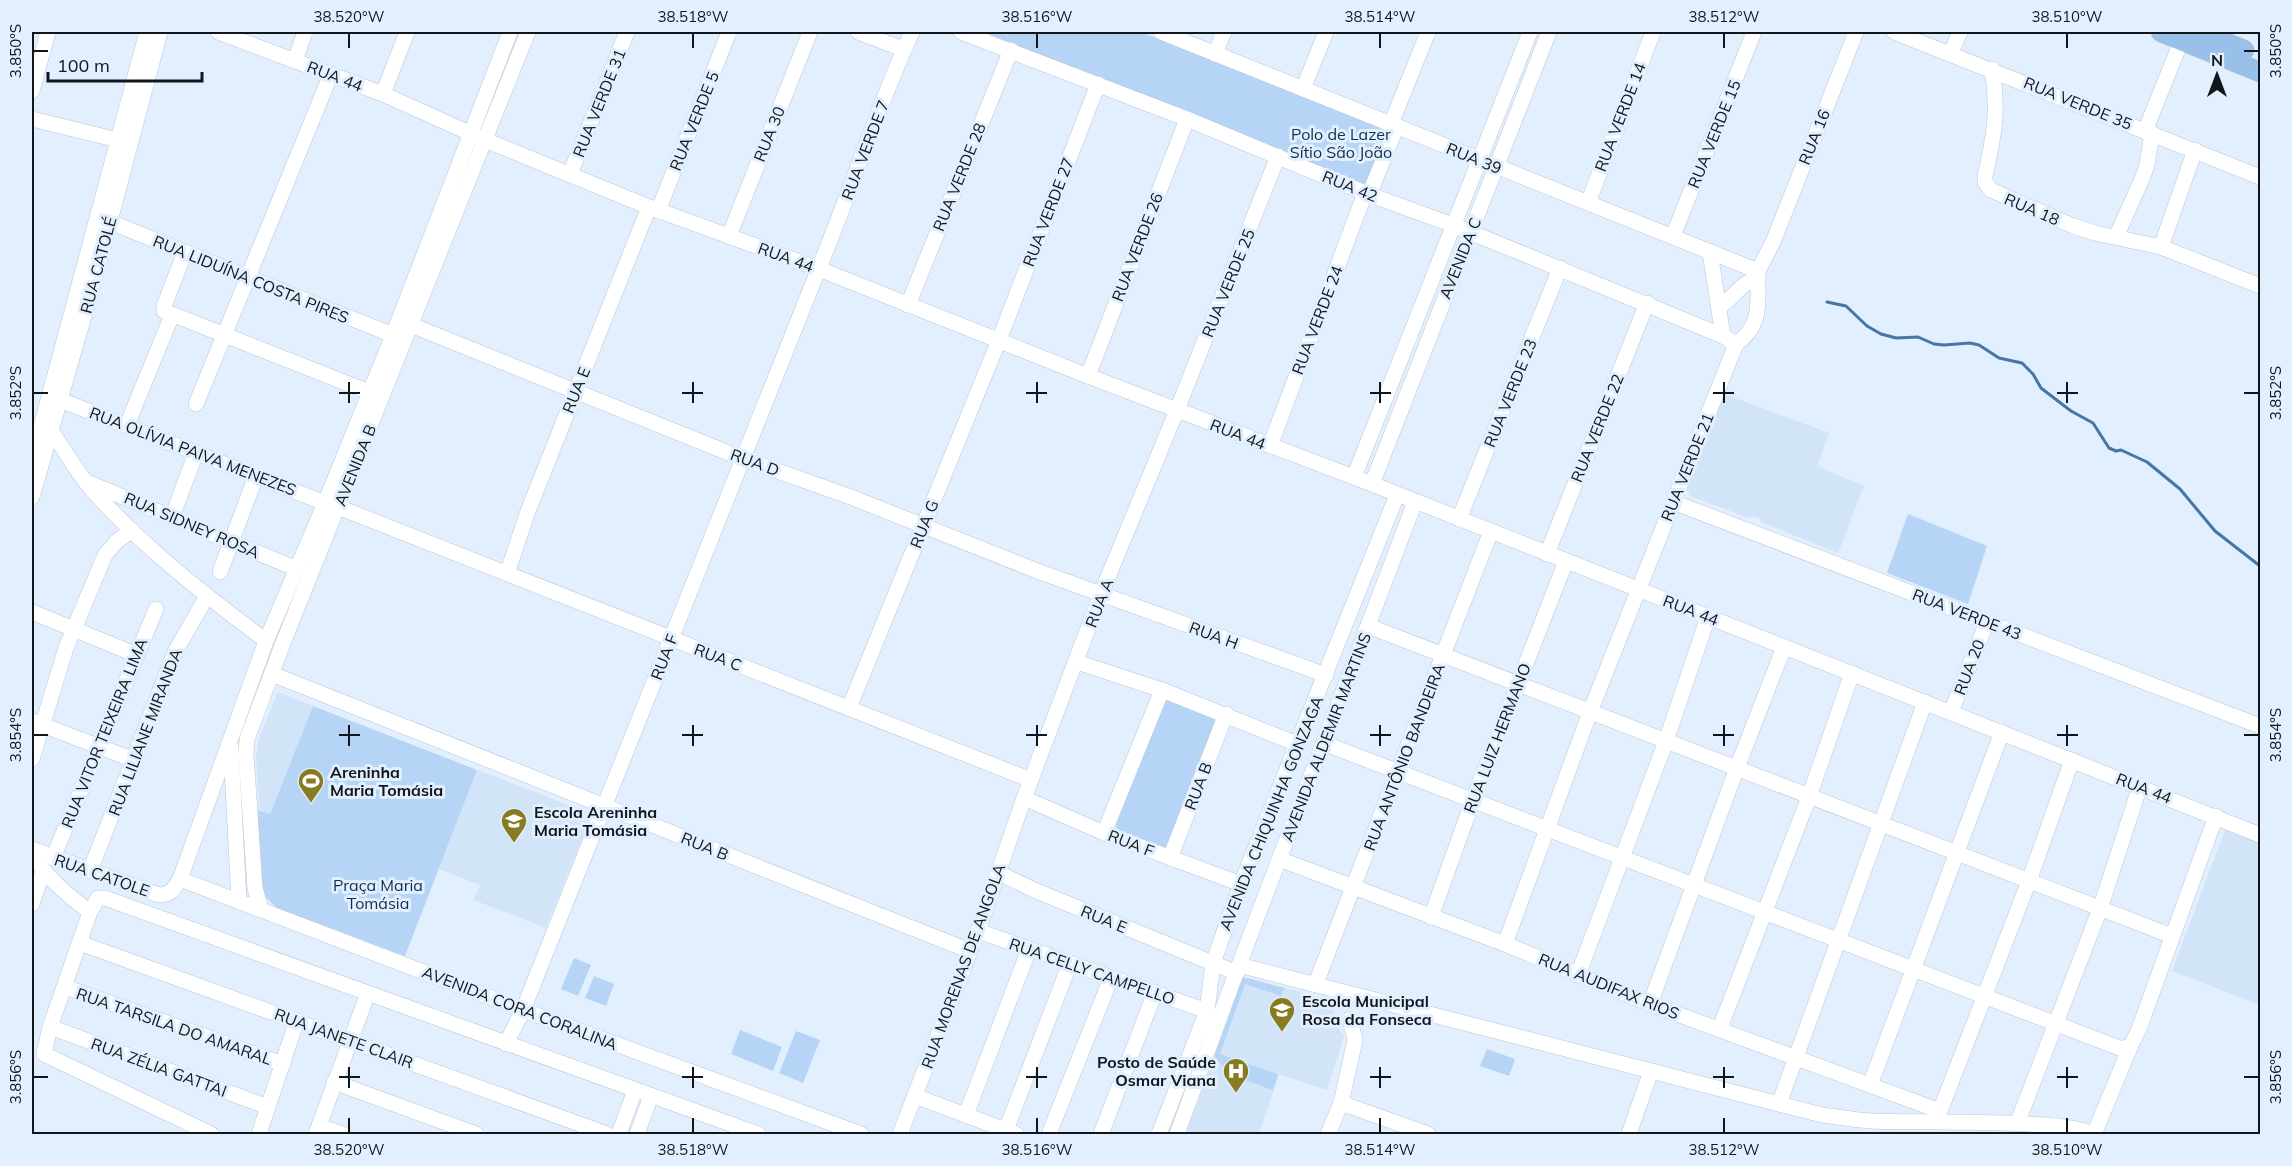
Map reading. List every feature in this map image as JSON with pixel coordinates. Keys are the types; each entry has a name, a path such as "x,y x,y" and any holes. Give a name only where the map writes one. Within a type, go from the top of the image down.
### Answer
{"main road":[{"path":"2179,34 2260,57"},
{"path":"2179,34 2260,72"}],"street":[{"path":"32,91 48,32"},
{"name":"RUA CATOLÉ","path":"32,497 60,400 118,140 147,32"},
{"name":"RUA CATOLÉ","path":"32,460 38,414 110,222 160,32"},
{"name":"RUA 44","path":"218,32 383,94 479,137 653,209 819,269 1088,376 1372,484 2260,835"},
{"path":"295,60 305,32"},
{"path":"383,94 407,32"},
{"name":"AVENIDA B","path":"176,885 266,641 297,569 332,505 411,325 479,137 510,32"},
{"name":"AVENIDA B","path":"261,910 255,888 246,754 247,739 332,505 369,392 479,137 528,32"},
{"name":"RUA VERDE 31","path":"570,174 627,32"},
{"name":"RUA VERDE 5","path":"653,209 729,32"},
{"name":"RUA 30","path":"729,236 810,32"},
{"path":"858,32 903,50"},
{"name":"RUA VERDE 7","path":"819,269 903,50 912,32"},
{"name":"RUA 42","path":"961,32 1187,119 1367,194 1453,225 1647,303 1730,340"},
{"name":"RUA 39","path":"1161,32 1673,236 1758,274"},
{"path":"1215,54 1224,32"},
{"path":"1303,89 1326,32"},
{"name":"RUA VERDE 24","path":"1270,446 1428,32"},
{"name":"AVENIDA C","path":"1354,477 1530,32"},
{"name":"AVENIDA C","path":"1372,484 1549,32"},
{"name":"RUA VERDE 14","path":"1588,203 1653,32"},
{"name":"RUA VERDE 15","path":"1673,236 1754,32"},
{"name":"RUA 16","path":"1758,274 1773,242 1856,32"},
{"name":"RUA VERDE 35","path":"1894,32 1952,53 2260,177"},
{"path":"1952,53 1960,32"},
{"path":"2116,237 2147,165 2148,132 2179,34"},
{"name":"RUA VERDE 28","path":"908,305 1011,50"},
{"name":"RUA 18","path":"1992,69 1995,84 1995,130 1985,176 1987,186 1995,193 2073,226 2161,247 2260,286"},
{"path":"196,404 331,74"},
{"name":"RUA VERDE 27","path":"999,340 1098,84"},
{"path":"32,119 118,140"},
{"name":"RUA VERDE 26","path":"1088,376 1187,119"},
{"path":"2161,247 2195,150"},
{"name":"RUA VERDE 25","path":"1177,410 1278,156"},
{"name":"RUA E","path":"507,574 528,511 575,392 653,209"},
{"name":"RUA LIDUÍNA COSTA PIRES","path":"110,222 393,335"},
{"path":"185,252 163,309 172,315 369,392"},
{"path":"1710,252 1719,307 1730,340 1747,337 1755,320 1758,307 1758,274"},
{"name":"RUA VERDE 23","path":"1459,519 1560,268"},
{"name":"RUA F","path":"506,1044 523,1010 672,639 741,458 819,269"},
{"path":"1719,307 1730,300 1746,281 1758,274"},
{"name":"RUA VERDE 22","path":"1547,554 1647,303"},
{"path":"127,426 172,315"},
{"name":"RUA D","path":"411,325 741,458 1101,594"},
{"name":"RUA G","path":"849,708 999,340"},
{"name":"RUA VERDE 21","path":"1505,944 1590,712 1673,502 1730,340"},
{"name":"RUA OLÍVIA PAIVA MENEZES","path":"60,400 332,505"},
{"name":"RUA A","path":"1024,798 1101,594 1177,410"},
{"path":"51,431 92,489 132,530 207,596 266,641"},
{"path":"172,517 196,453"},
{"path":"220,572 256,476"},
{"name":"RUA SIDNEY ROSA","path":"87,482 297,569"},
{"name":"AVENIDA CHIQUINHA GONZAGA","path":"1159,1134 1207,1011 1213,963 1241,884 1397,495"},
{"name":"AVENIDA ALDEMIR MARTINS","path":"1238,969 1415,502"},
{"name":"RUA VERDE 43","path":"1673,502 2260,726"},
{"name":"RUA C","path":"332,505 1030,780"},
{"path":"32,759 37,722 105,555 116,542 132,530"},
{"name":"RUA ANTÔNIO BANDEIRA","path":"1316,983 1491,531"},
{"name":"RUA LUIZ HERMANO","path":"1431,917 1473,800 1566,561"},
{"name":"RUA H","path":"1101,594 1326,675"},
{"name":"RUA LILIANE MIRANDA","path":"90,871 175,652 207,596"},
{"name":"RUA VITOR TEIXEIRA LIMA","path":"53,858 156,609"},
{"path":"32,612 137,655"},
{"path":"1578,975 1666,741 1708,617"},
{"name":"RUA 20","path":"1951,712 1987,622"},
{"path":"1368,627 2172,936"},
{"path":"1650,1004 1784,647"},
{"path":"1077,662 1162,690 1297,744"},
{"path":"1720,1029 1766,913 1852,673"},
{"name":"RUA B","path":"272,674 970,951"},
{"path":"1104,833 1162,690"},
{"path":"1779,1104 1925,702"},
{"name":"RUA B","path":"1170,858 1226,714"},
{"path":"37,722 134,760"},
{"path":"1870,1085 2002,732"},
{"name":"AVENIDA B","path":"231,738 239,902"},
{"path":"1323,743 2055,1024 2122,1049 2130,1045"},
{"path":"1938,1116 2029,881 2072,760"},
{"path":"2017,1124 2100,909 2140,786"},
{"name":"RUA F","path":"1024,798 1104,833 1241,884"},
{"name":"RUA MORENAS DE ANGOLA","path":"900,1134 978,931 1024,798"},
{"path":"1213,963 1316,983 1779,1104 1845,1118 1916,1128 1938,1116 2074,1129 2093,1134 2130,1045 2139,1029 2216,816"},
{"path":"32,852 43,871 56,885 92,907"},
{"name":"RUA CATOLE","path":"32,852 159,895 167,895 176,885"},
{"name":"RUA AUDIFAX RIOS","path":"1279,860 1505,944 1650,1004 1870,1085 1938,1116"},
{"path":"32,904 43,871"},
{"name":"RUA E","path":"997,872 1034,890 1213,963"},
{"name":"AVENIDA CORA CORALINA","path":"176,885 239,902 523,1010 861,1134"},
{"path":"211,1134 66,1063 38,1052 65,987 92,907 98,898 105,898 758,1134"},
{"name":"RUA CELLY CAMPELLO","path":"978,931 1207,1011"},
{"name":"RUA JANETE CLAIR","path":"80,943 607,1134"},
{"path":"966,1115 1029,949"},
{"path":"915,1096 1011,1132 1070,963"},
{"path":"1213,963 1222,984 1223,1008"},
{"path":"1177,1134 1238,969"},
{"path":"1049,1134 1111,978"},
{"name":"RUA TARSILA DO AMARAL","path":"65,987 283,1064"},
{"path":"1101,1134 1155,992"},
{"path":"343,1134 317,1130 368,993"},
{"path":"1328,1134 1341,1103 1355,1040 1350,1019"},
{"path":"260,1134 297,1020"},
{"name":"RUA ZÉLIA GATTAI","path":"50,1027 268,1107"},
{"path":"1629,1134 1651,1071"},
{"path":"334,1082 476,1134"},
{"path":"619,1134 635,1090"},
{"path":"637,1134 651,1096"},
{"path":"1341,1103 1428,1134"}],"shaded area":[{"path":"1724,394 1829,433 1817,466 1864,486 1838,553 1761,522 1760,518 1754,516 1749,518 1690,496 1687,490"},
{"path":"278,692 313,706 270,814 259,810 256,756 259,738"},
{"name":"Escola Areninha Maria Tomásia","path":"477,770 587,812 590,819 546,928 474,900 480,885 439,869"},
{"path":"2225,830 2260,843 2260,1005 2172,971"},
{"name":"Escola Municipal Rosa da Fonseca","path":"1243,977 1336,1001 1333,1012 1336,1013 1335,1024 1344,1036 1327,1090 1279,1074 1259,1134 1191,1134 1187,1131"}],"green space":[{"name":"Polo de Lazer Sítio São João","path":"978,32 1141,32 1391,130 1366,186"},
{"path":"1908,514 1987,546 1968,604 1887,573"},
{"path":"1167,699 1215,718 1215,721 1165,850 1118,832 1116,825 1164,700"},
{"name":"Praça Maria Tomásia","path":"313,706 477,770 405,956 277,908 262,894 253,809 270,814"},
{"path":"574,958 591,965 578,996 561,989"},
{"path":"594,976 614,984 606,1006 585,998"},
{"path":"1243,977 1284,988 1281,996 1245,984 1220,1054 1278,1074 1273,1090 1237,1077 1239,1071 1222,1065 1214,1058"},
{"path":"740,1030 782,1047 773,1071 731,1054"},
{"path":"796,1031 820,1040 803,1083 779,1073"},
{"path":"1487,1049 1515,1059 1509,1076 1480,1066"}],"waterway":[{"path":"1827,302 1846,306 1867,326 1881,334 1896,338 1918,337 1934,344 1970,343 1979,345 1999,358 2022,363 2033,374 2041,388 2071,411 2093,423 2109,448 2116,451 2121,450 2147,462 2180,489 2215,531 2260,566"}],"place":[{"name":"Areninha Maria Tomásia","path":"311,804"},
{"name":"Escola Areninha Maria Tomásia","path":"514,844"},
{"name":"Escola Municipal Rosa da Fonseca","path":"1282,1033"},
{"name":"Posto de Saúde Osmar Viana","path":"1236,1094"}]}
